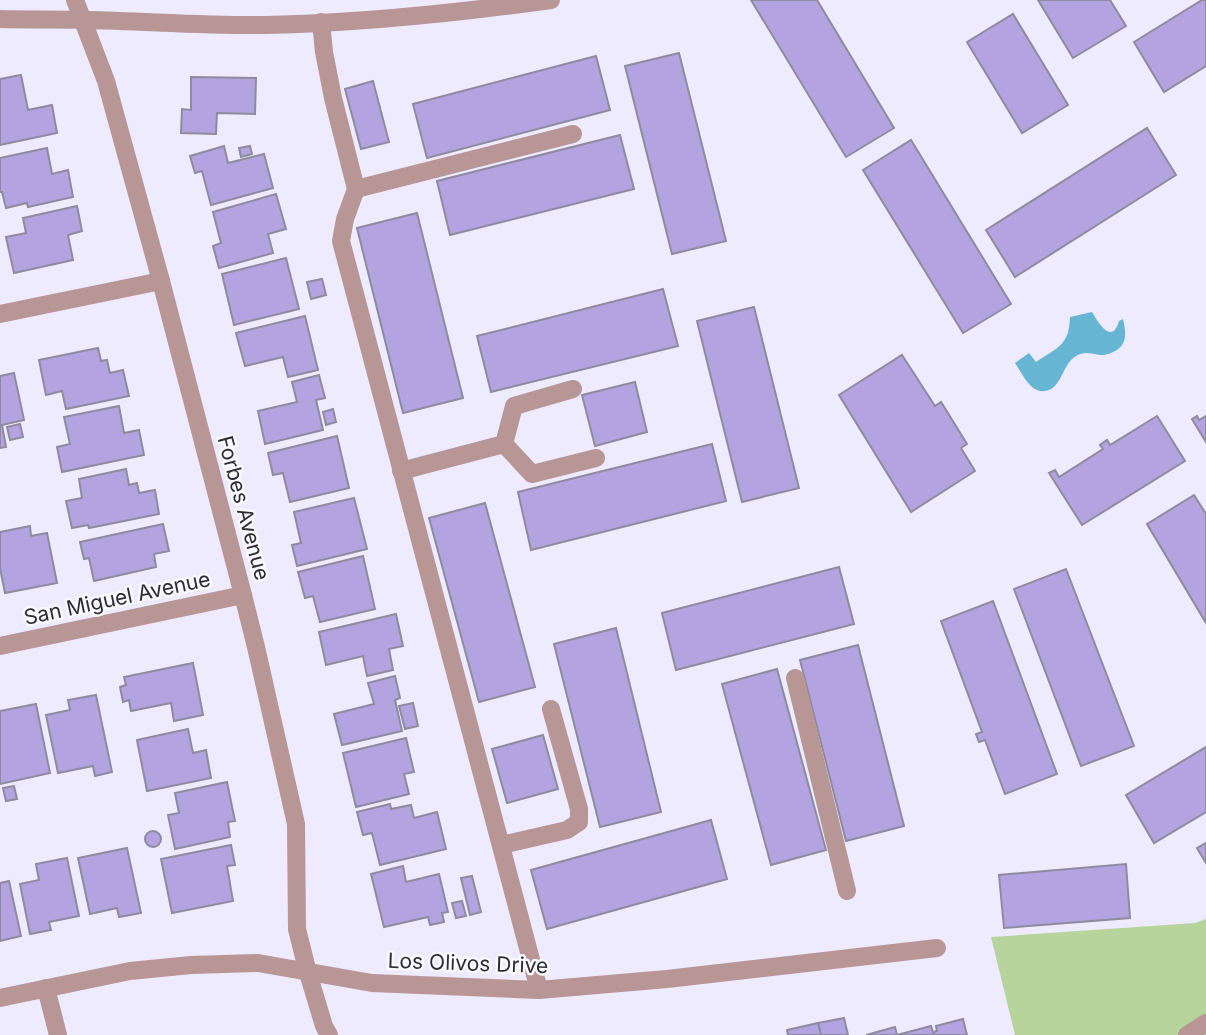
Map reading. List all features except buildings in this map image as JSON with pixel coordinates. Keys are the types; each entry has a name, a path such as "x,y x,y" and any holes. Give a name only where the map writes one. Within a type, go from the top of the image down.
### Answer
{"street":[{"name":"Forbes Avenue","path":"75,0 106,81 243,594 296,824 296,929 329,1035"},
{"path":"0,19 264,25 477,10 551,0"},
{"path":"321,22 333,98 356,189 345,219 341,241 539,990"},
{"path":"356,189 573,134"},
{"path":"0,314 161,281"},
{"path":"504,444 514,406 573,389"},
{"path":"401,471 504,444"},
{"path":"504,444 532,474 596,457"},
{"name":"San Miguel Avenue","path":"0,646 243,594"},
{"path":"795,678 847,891"},
{"path":"501,845 567,830 579,822 579,809 551,709"},
{"name":"Los Olivos Drive","path":"0,998 130,971 191,965 258,963 372,983 539,990 667,979 937,948"},
{"path":"46,988 58,1035"},
{"path":"1187,1035 1206,1023"}],"green space":[{"path":"1206,919 1206,1035 1015,1035 991,937 1195,923"}],"water":[{"path":"1092,312 1101,326 1109,332 1113,332 1123,319 1125,334 1121,346 1105,355 1086,353 1076,356 1051,389 1040,391 1031,386 1015,363 1029,353 1036,362 1050,353 1065,340 1070,317"}]}
